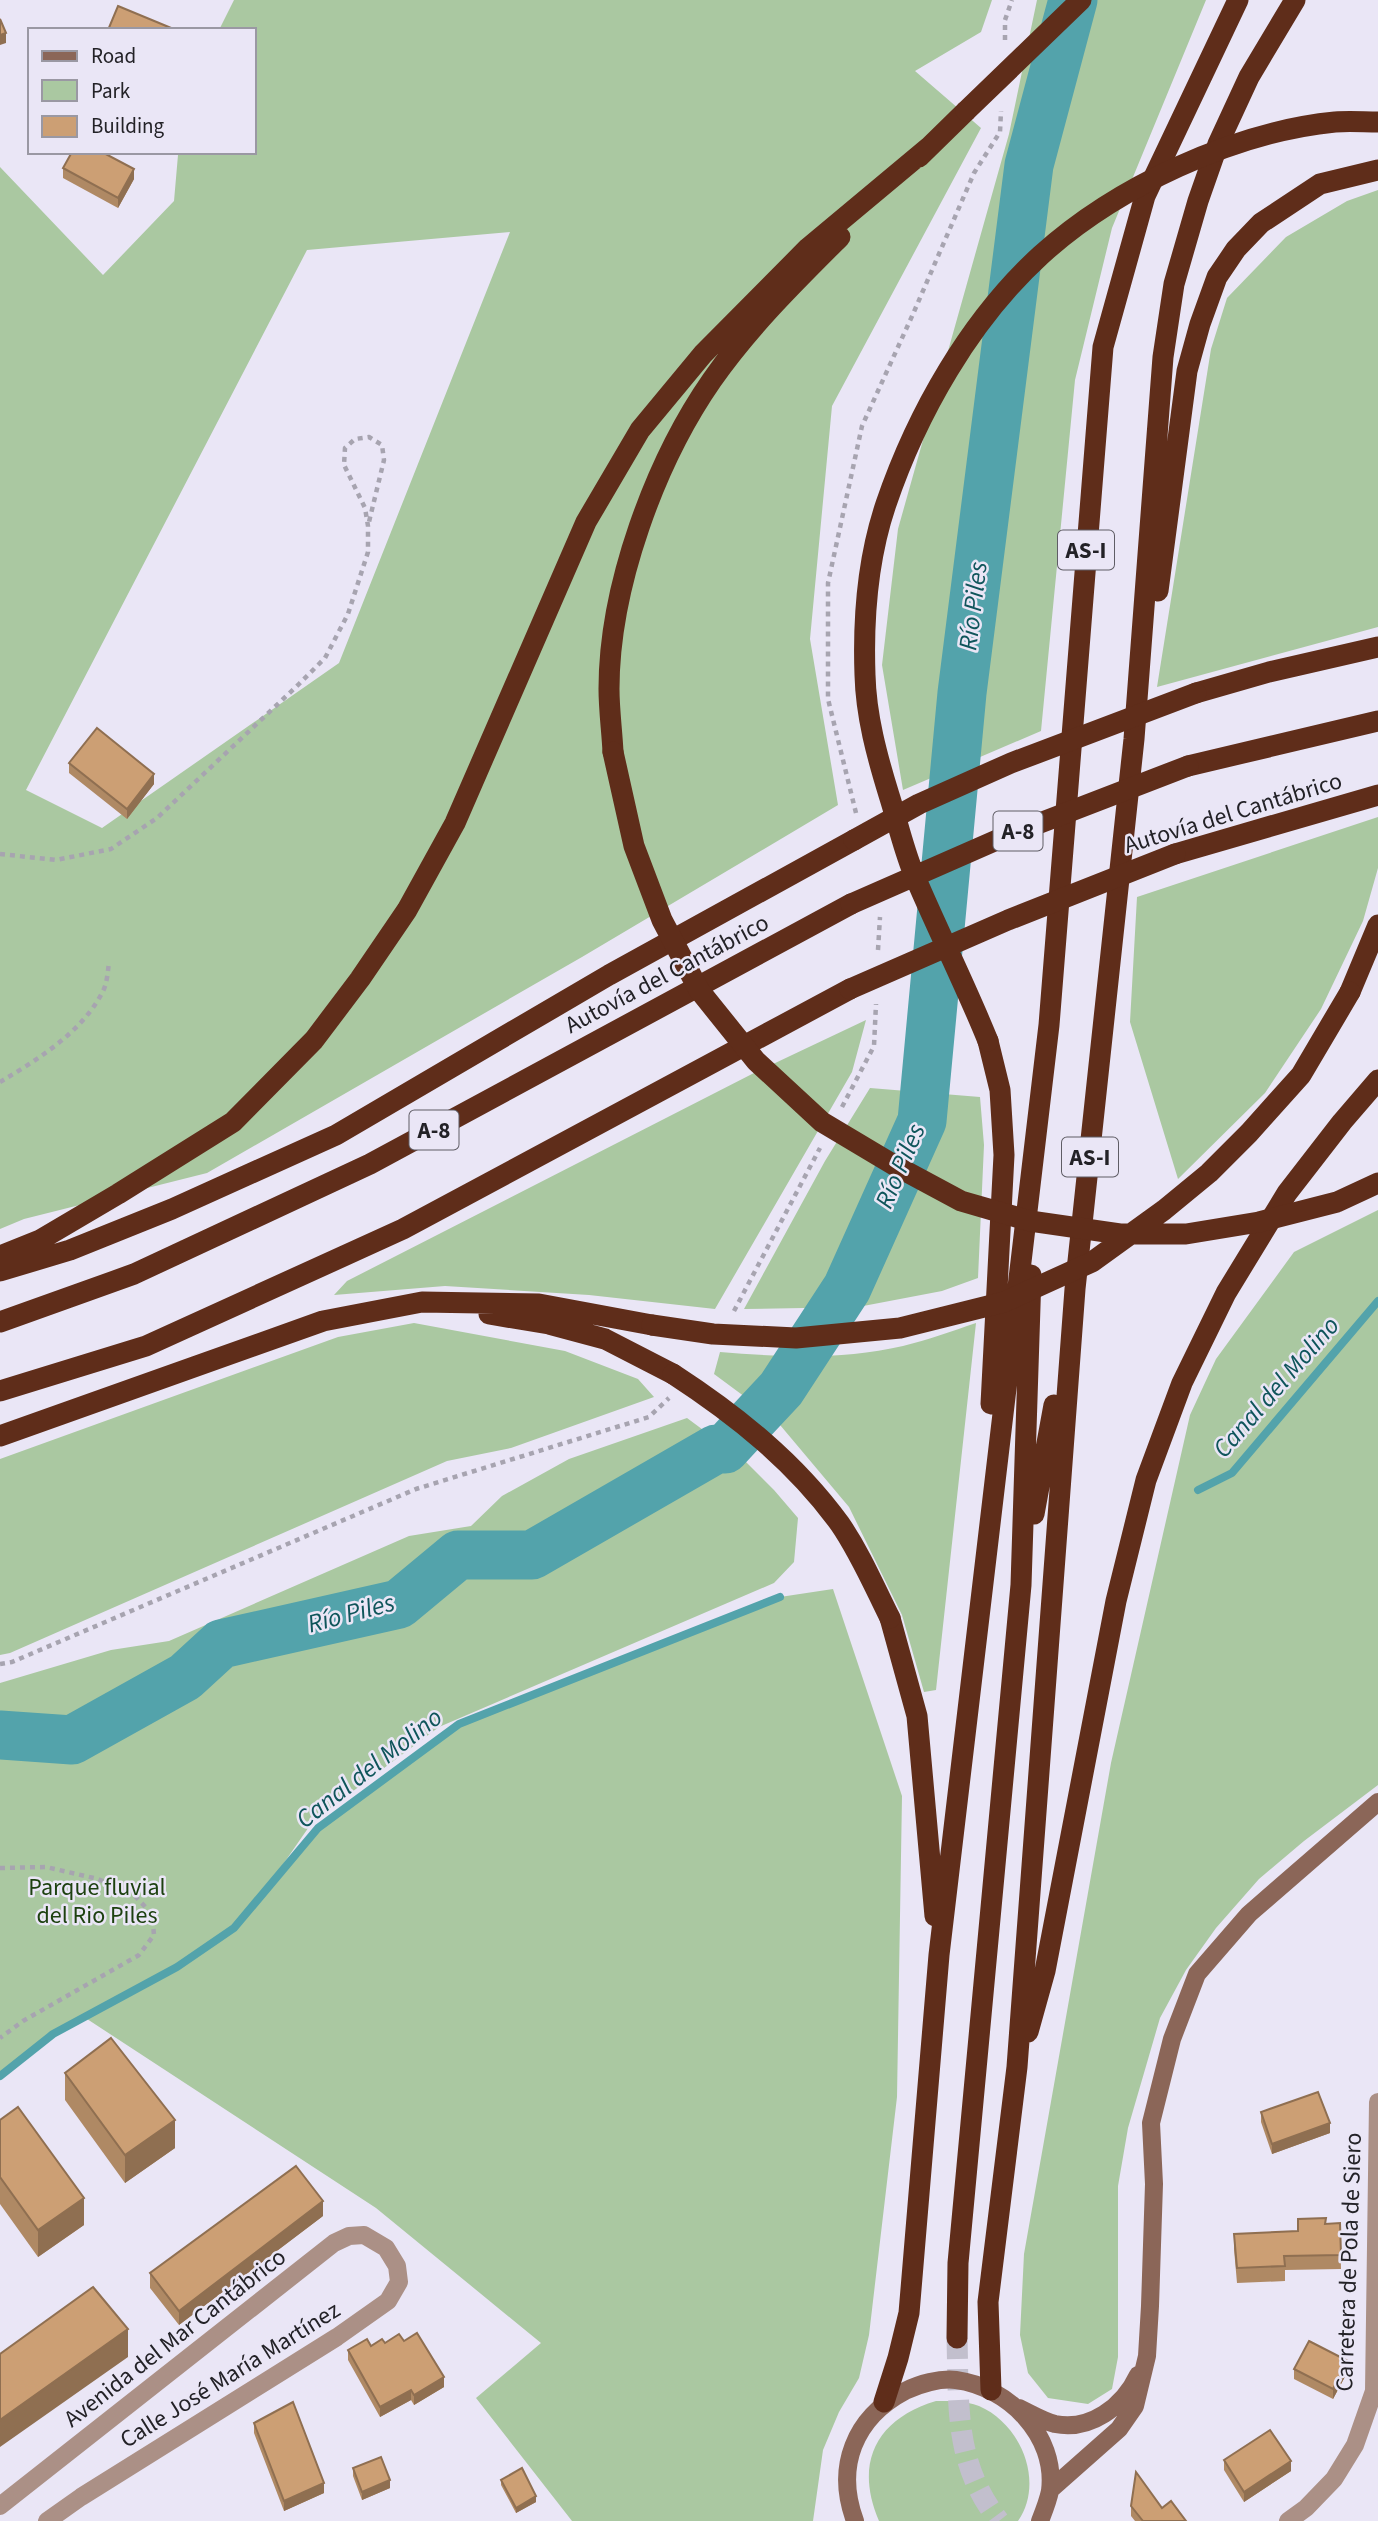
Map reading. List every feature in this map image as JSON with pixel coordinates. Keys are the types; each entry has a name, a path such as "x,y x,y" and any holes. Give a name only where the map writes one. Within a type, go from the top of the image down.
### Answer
{"highway":[{"path":"1081,0 929,147 768,311 713,379 680,429 655,483 629,558 615,626 609,687 613,752 634,846 662,920 699,989 756,1061 822,1122 894,1166 961,1201 1030,1221 1120,1234 1186,1234 1259,1222 1337,1202 1378,1184"},
{"name":"AS-I","path":"1037,1126 1049,1025 1103,347 1145,196 1238,0"},
{"name":"AS-I","path":"1075,1289 1134,738 1163,357 1174,284 1218,144 1249,77 1295,0"},
{"path":"984,1568 1004,1155 1000,1090 988,1041 912,869 875,749 865,676 870,571 885,505 919,425 952,365 991,310 1040,256 1078,225 1122,197 1176,169 1235,144 1336,122 1378,122"},
{"path":"0,1256 40,1240 233,1122 314,1040 407,910 455,823 586,522 640,430 703,354 808,248 929,147"},
{"path":"1134,738 1167,533 1187,371 1217,277 1236,249 1261,223 1320,184 1378,170"},
{"path":"0,1271 70,1250 172,1209 336,1135 609,975 919,804 1011,763 1196,693 1269,672 1378,647"},
{"name":"Autovía del Cantábrico","path":"0,1322 134,1274 370,1164 851,904 1006,836 1188,766 1378,721"},
{"name":"Autovía del Cantábrico","path":"0,1391 146,1346 403,1229 850,989 1008,920 1175,854 1378,796"},
{"path":"0,1436 323,1321 422,1302 539,1304 713,1334 796,1338 900,1328 1004,1301 1091,1262 1164,1210 1209,1173 1249,1133 1301,1075 1350,992 1378,925"},
{"path":"1017,2067 1045,1971 1116,1601 1146,1480 1182,1383 1226,1293 1287,1193 1378,1080"},
{"path":"884,2402 909,2313 939,1955 1037,1126"},
{"path":"957,2338 958,2263 1021,1585 1037,1126"},
{"path":"1021,1585 1075,1289"},
{"path":"991,2390 988,2302 1017,2067 1075,1289"},
{"path":"422,1302 549,1324 605,1339 673,1374 715,1401 755,1432 814,1491 841,1525 890,1618 917,1716 939,1955"}],"street":[{"path":"1047,2510 1119,2429 1135,2406 1147,2356 1154,2184 1152,2123 1172,2039 1198,1974 1249,1914 1378,1802"},
{"name":"Carretera de Pola de Siero","path":"1288,2521 1306,2508 1334,2479 1355,2445 1374,2391 1378,2102"},
{"name":"Avenida del Mar Cantábrico","path":"0,2506 334,2244 349,2236 364,2235 386,2248"},
{"name":"Calle José María Martínez","path":"47,2521 337,2337 388,2301 399,2281 397,2266 386,2248"},
{"path":"855,2521 848,2503 847,2469 853,2444 866,2421 884,2402 917,2384 954,2380 991,2390 1017,2407 1053,2424 1077,2426 1097,2420 1115,2405 1134,2384 1147,2356"},
{"path":"1017,2407 1036,2432 1045,2452 1050,2470 1047,2510"},
{"path":"841,2521 848,2503"}],"path":[{"path":"0,854 56,860 111,849 157,818 325,658 348,614 368,552 365,508 344,465 345,448 355,439 369,437 382,445 384,460 368,526"},
{"path":"0,1082 31,1064 75,1028 103,992 110,961"},
{"path":"0,1868 46,1867 98,1879 134,1895 152,1914 154,1935 139,1955 23,2021 0,2038"}],"green space":[{"path":"234,0 992,0 981,32 915,71 981,128 832,406 810,639 838,805 582,957 207,1173 24,1219 0,1229 0,167 103,275 174,201 178,155 256,154 256,28 220,28","holes":["510,232 339,663 102,828 26,790 307,250"]},
{"path":"1037,0 1206,0 1112,228 1075,380 1041,731 903,790 882,665 898,529 1009,134"},
{"path":"1378,190 1378,627 1157,687 1211,349 1227,298 1286,237 1347,201"},
{"path":"1378,817 1378,868 1363,921 1321,1009 1265,1093 1178,1179 1130,1022 1137,897"},
{"path":"866,1020 852,1072 715,1309 589,1295 445,1286 334,1295 347,1281 754,1073"},
{"path":"870,1088 980,1097 984,1145 978,1278 942,1291 858,1307 744,1309 825,1161"},
{"path":"1378,1210 1378,1785 1259,1879 1216,1928 1186,1970 1160,2018 1128,2128 1118,2186 1118,2357 1112,2389 1088,2404 1048,2398 1028,2373 1020,2335 1024,2254 1111,1763 1190,1415 1216,1359 1294,1252"},
{"path":"414,1323 565,1351 638,1379 654,1397 511,1448 447,1461 10,1653 0,1655 0,1459 338,1337"},
{"path":"976,1323 936,1690 924,1692 902,1615 849,1507 775,1419 714,1374 720,1352 789,1356 858,1354 912,1344"},
{"name":"Parque fluvial del Rio Piles","path":"687,1418 745,1461 798,1518 794,1562 774,1583 439,1727 313,1821 268,1886 318,1828 459,1724 780,1597 833,1589 902,1796 897,2097 869,2335 859,2378 839,2412 823,2450 813,2521 572,2521 476,2398 541,2343 376,2208 84,2017 53,2034 0,2076 0,1683 111,1650 169,1641 409,1536 471,1526 502,1496 569,1459"},
{"path":"936,2401 963,2402 979,2406 1007,2426 1017,2440 1029,2472 1026,2506 1018,2521 879,2521 869,2480 870,2462 876,2446 898,2419"}],"building":[{"path":"118,6 171,28 109,28"},
{"path":"0,19 6,33 0,35"},
{"path":"71,154 106,154 134,169 118,198 63,168"},
{"path":"97,728 154,774 127,809 69,763"},
{"path":"111,2038 175,2120 125,2155 65,2073"},
{"path":"1318,2092 1330,2123 1272,2144 1261,2112"},
{"path":"18,2107 84,2198 38,2230 0,2177 0,2120"},
{"path":"296,2166 323,2201 179,2311 150,2273"},
{"path":"1326,2218 1325,2224 1340,2223 1341,2255 1284,2256 1285,2266 1237,2268 1234,2234 1298,2231 1298,2219"},
{"path":"93,2287 128,2329 0,2420 0,2354"},
{"path":"417,2333 444,2377 414,2395 411,2390 380,2407 348,2350 367,2339 371,2346 382,2339 385,2343 399,2334 404,2341"},
{"path":"1309,2341 1348,2361 1333,2389 1294,2369"},
{"path":"293,2402 324,2483 284,2501 254,2423"},
{"path":"1270,2430 1291,2461 1244,2492 1224,2460"},
{"path":"381,2457 390,2480 362,2492 353,2468"},
{"path":"522,2468 536,2496 516,2508 501,2480"},
{"path":"1136,2472 1162,2508 1171,2501 1186,2521 1143,2521 1131,2506"}],"waterway":[{"name":"Río Piles","path":"0,1735 72,1740 185,1677 221,1644 399,1604 458,1555 532,1555 716,1449 725,1449 781,1389 847,1288 922,1121 962,693 1029,165 1073,0"},
{"name":"Canal del Molino","path":"1198,1490 1232,1473 1378,1301"},
{"name":"Canal del Molino","path":"0,2076 53,2034 177,1967 234,1928 318,1828 459,1724 780,1597"}],"tunnel":[{"path":"957,2338 959,2411 966,2456 984,2499 999,2521"}]}
